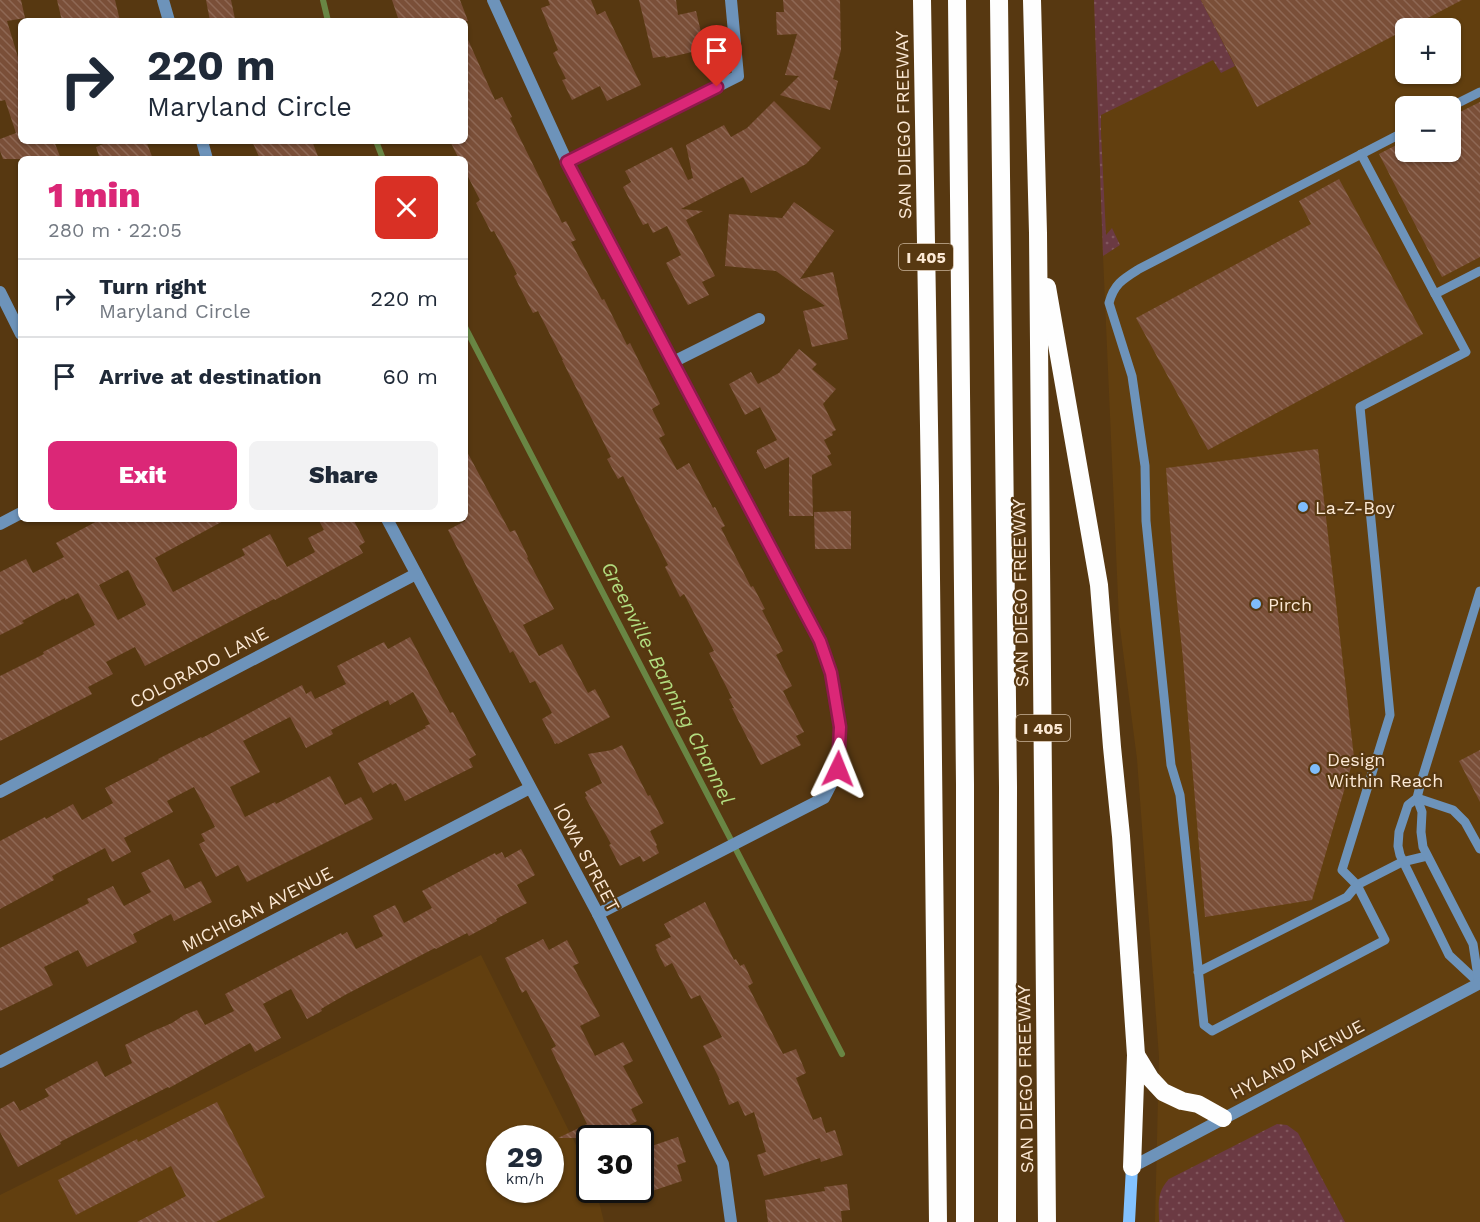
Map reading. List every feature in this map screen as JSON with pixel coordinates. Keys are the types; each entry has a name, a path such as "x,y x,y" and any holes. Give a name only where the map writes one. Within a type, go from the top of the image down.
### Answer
{"highway":[{"name":"SAN DIEGO FREEWAY","path":"922,0 938,1222"},
{"path":"957,0 964,760 965,1222"},
{"path":"999,0 1008,775 1007,1222"},
{"name":"SAN DIEGO FREEWAY","path":"1032,0 1038,233 1047,1222"},
{"path":"1038,233 1099,585 1121,836 1136,1055 1131,1167"},
{"path":"1136,1055 1150,1078 1163,1092 1182,1101 1198,1104 1223,1118"}],"main road":[{"path":"1129,1222 1131,1167"}],"street":[{"path":"163,0 168,18"},
{"path":"493,0 567,162 820,641 831,673 840,727 838,769 824,798 598,914"},
{"path":"567,162 738,76 731,0"},
{"path":"0,292 18,327"},
{"path":"673,362 759,319"},
{"path":"0,524 18,515"},
{"name":"IOWA STREET","path":"389,522 598,914 723,1164 731,1222"},
{"name":"COLORADO LANE","path":"0,792 416,574"},
{"name":"MICHIGAN AVENUE","path":"0,1062 530,788"},
{"name":"HYLAND AVENUE","path":"1131,1167 1480,983"}],"lane":[{"path":"1461,102 1480,92"},
{"path":"1361,154 1466,352 1360,407 1390,715 1342,870 1357,885 1385,940 1212,1031 1204,1025 1180,795 1171,765 1146,521 1145,465 1132,376 1109,303 1111,294 1119,282 1139,269 1361,154 1395,137"},
{"path":"1435,294 1480,271"},
{"path":"1480,591 1417,798 1422,812 1421,840 1473,944 1480,983"},
{"path":"1417,798 1453,810 1465,822 1480,849"},
{"path":"1417,798 1408,805 1399,832 1398,846 1402,862 1449,955 1480,983"},
{"path":"1198,972 1347,897 1357,885 1402,862 1428,856"}],"shaded area":[{"path":"1094,0 1480,0 1480,1222 1155,1222 1159,1057 1137,759 1119,620"},
{"path":"1094,0 1201,0 1235,66 1221,73 1213,60 1101,115 1106,235 1112,228 1120,245 1103,256"},
{"path":"481,955 576,1145 576,1203 599,1203 604,1222 0,1222 0,1195"},
{"path":"1277,1124 1287,1125 1298,1133 1345,1222 1159,1222 1160,1194 1169,1179"}],"building":[{"path":"0,0 21,0 25,18 7,21 18,57 18,144 55,144 60,156 18,156 18,159 3,159 0,139 16,133 5,100 0,101"},
{"path":"57,0 115,0 119,18 61,18"},
{"path":"206,0 231,0 235,18 209,18"},
{"path":"392,0 460,0 467,18 398,18"},
{"path":"548,0 591,0 597,15 605,11 641,85 607,101 600,86 572,100 562,80 566,79 553,53 558,50 541,8 550,5"},
{"path":"639,0 676,0 678,15 696,11 705,49 666,58 665,56 653,58"},
{"path":"783,0 840,0 841,50 833,79 838,81 830,110 780,95 799,76 785,75 797,34 777,35 776,12 784,12"},
{"path":"1201,0 1462,0 1428,18 1395,18 1395,35 1257,107"},
{"path":"468,40 495,100 502,97 512,117 510,118 562,223 566,221 576,240 571,242 627,345 630,343 660,404 652,409 665,435 659,438 677,470 689,463 725,526 721,528 751,587 753,586 765,609 762,610 783,651 776,655 792,686 783,691 804,732 796,736 801,745 761,765 732,708 734,708 729,699 732,698 709,653 714,651 684,594 680,597 665,567 668,565 623,476 618,479 607,459 611,457 538,311 533,313 514,276 517,274 476,203 480,200 468,177 468,156 458,156 452,144 468,144"},
{"path":"774,101 821,148 806,164 751,193 743,177 681,209 703,211 686,220 715,276 702,282 709,295 688,305 666,263 681,255 667,226 653,233 648,223 643,225 623,187 631,182 625,171 672,147 688,180 693,178 686,145 724,125 731,137 747,128"},
{"path":"1480,102 1480,257 1442,277 1379,154 1395,146 1395,162 1461,162 1461,112"},
{"path":"104,144 147,144 152,156 99,156 96,147"},
{"path":"253,144 313,144 318,156 259,156"},
{"path":"1339,179 1423,334 1208,450 1136,318 1311,224 1299,201"},
{"path":"794,202 834,231 800,279 833,272 848,339 812,347 803,311 825,306 776,271 725,266 729,214 782,218"},
{"path":"799,349 817,364 812,369 836,389 823,404 836,430 832,432 833,435 824,440 831,454 827,456 832,465 812,475 813,516 789,516 789,457 765,469 756,452 777,440 760,407 745,415 729,384 751,372 758,384 779,373"},
{"path":"1318,449 1354,757 1312,900 1205,917 1166,468"},
{"path":"468,454 510,532 515,530 554,609 523,625 539,656 562,644 588,693 595,689 610,717 555,744 542,719 552,713 535,681 530,683 513,651 510,653 448,530 463,522 468,522"},
{"path":"851,511 851,549 815,549 814,512"},
{"path":"95,522 221,522 155,558 173,592 245,555 242,549 270,534 287,567 315,552 308,538 324,530 320,522 355,522 365,542 359,546 363,553 145,666 135,647 106,662 113,674 88,687 92,694 0,741 0,676 95,625 78,593 22,621 24,623 0,635 0,572 26,559 33,573 64,557 56,543","holes":["128,570 146,605 118,620 99,585"]},
{"path":"410,637 450,713 453,712 476,755 469,759 473,767 405,801 396,783 392,785 391,783 373,793 358,763 430,724 413,692 390,705 388,700 331,730 333,734 306,748 290,717 243,741 260,772 230,787 245,817 330,776 345,805 361,797 373,819 247,882 238,865 216,877 199,844 205,841 201,834 215,827 194,787 167,801 173,812 124,838 131,852 112,862 105,848 52,876 54,880 0,909 0,841 73,804 82,820 113,803 105,788 302,685 306,694 311,691 315,699 346,684 337,666 384,642 388,649"},
{"path":"622,745 664,823 650,831 659,853 643,862 640,856 620,866 609,845 611,844 585,797 587,796 585,792 602,783 588,754 612,750"},
{"path":"1480,750 1480,802 1459,761"},
{"path":"521,849 535,875 517,885 527,903 469,936 467,933 435,948 345,995 307,1019 291,989 263,1004 281,1038 255,1052 250,1043 169,1088 60,1142 61,1144 18,1167 0,1132 0,1109 14,1101 20,1111 49,1096 45,1089 97,1061 105,1077 132,1063 125,1045 197,1010 205,1025 234,1011 225,994 341,933 342,935 347,932 356,949 383,936 373,916 395,905 404,923 432,908 422,891 495,853 496,855 502,852 505,858"},
{"path":"169,859 185,889 201,881 212,902 174,921 171,914 133,934 137,942 87,967 78,950 44,967 53,985 0,1011 0,948 89,903 87,899 113,886 124,906 151,892 141,873"},
{"path":"705,902 734,960 736,959 740,966 744,964 753,983 748,986 783,1054 796,1049 806,1073 796,1078 813,1120 821,1117 826,1133 835,1130 843,1155 821,1162 820,1158 764,1176 757,1155 766,1152 754,1112 745,1116 738,1101 729,1105 720,1080 703,1046 722,1037 700,995 691,999 672,963 665,967 655,945 671,937 664,924"},
{"path":"543,939 549,950 567,940 579,963 573,966 600,1016 580,1026 595,1056 623,1042 633,1061 623,1066 643,1103 631,1109 637,1121 629,1125 585,1125 587,1124 551,1049 556,1046 526,990 522,993 505,958"},
{"path":"217,1102 265,1197 216,1222 137,1222 186,1196 171,1166 76,1215 58,1180 137,1139 138,1142"},
{"path":"576,1129 576,1138 564,1138 564,1135"},
{"path":"678,1137 686,1162 677,1165 682,1181 654,1190 654,1145"},
{"path":"847,1184 850,1210 841,1211 842,1222 768,1222 765,1200 825,1191 824,1187"}],"waterway":[{"name":"Greenville-Banning Channel","path":"323,0 327,18"},
{"name":"Greenville-Banning Channel","path":"377,144 382,156"},
{"name":"Greenville-Banning Channel","path":"468,333 842,1054"}],"place":[{"name":"La-Z-Boy","path":"1303,507"},
{"name":"Pirch","path":"1256,604"},
{"name":"Design Within Reach","path":"1315,769"}],"route":[{"path":"717,87 567,162 820,641 831,673 840,727 838,769"}]}
